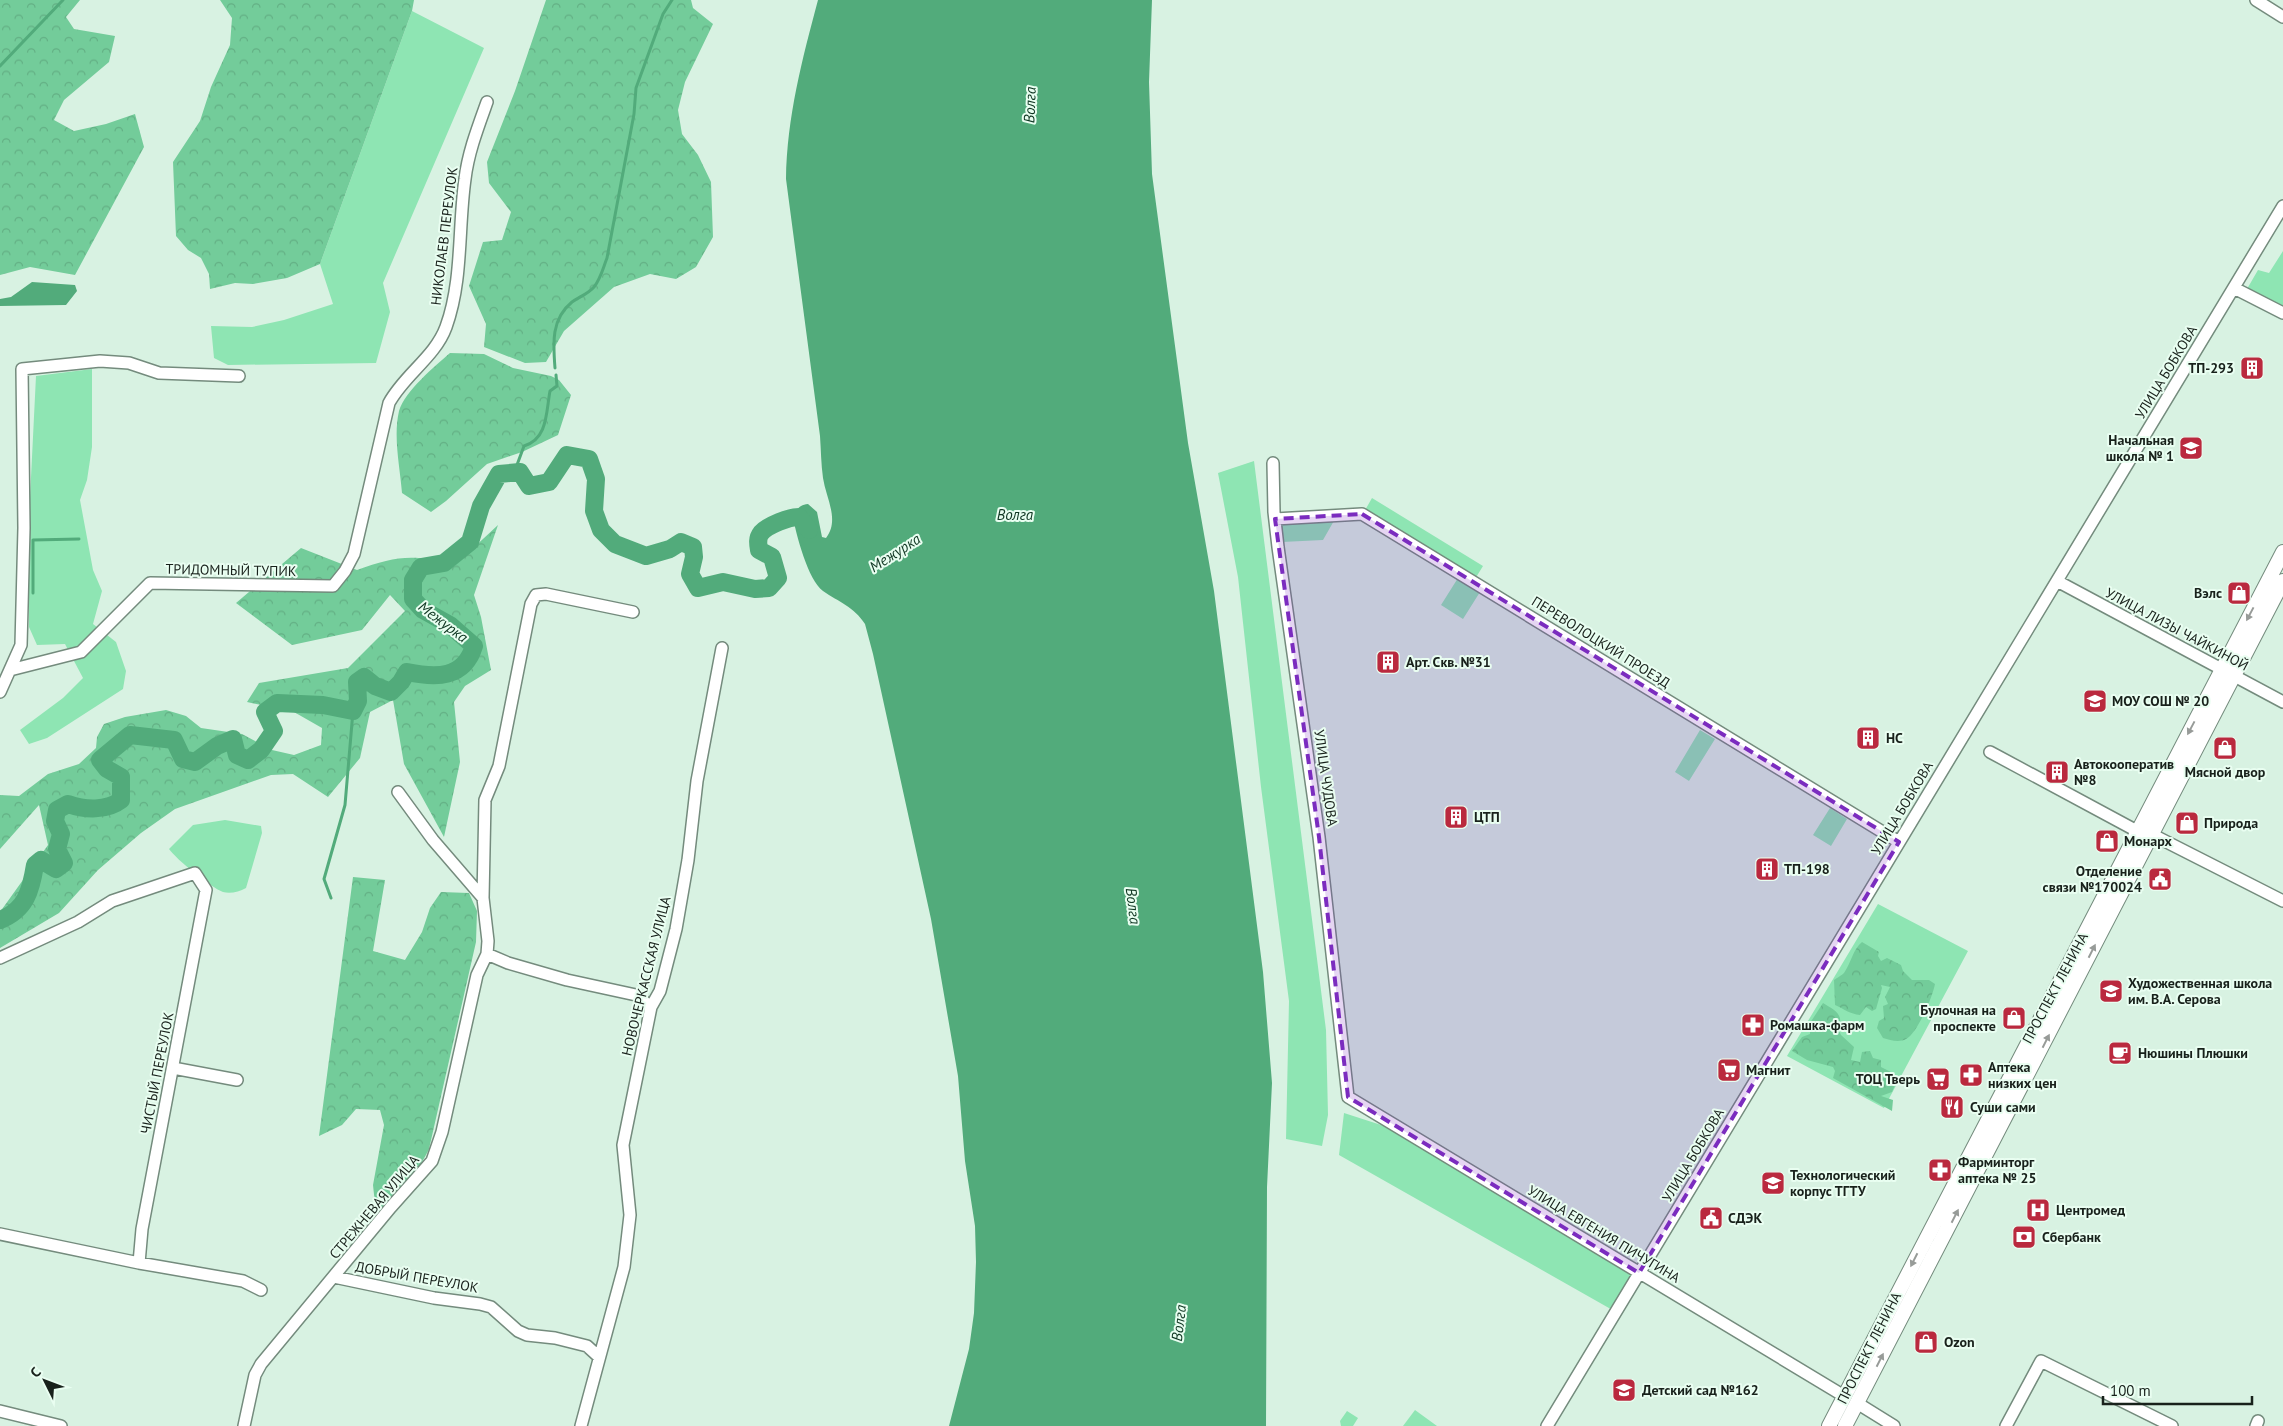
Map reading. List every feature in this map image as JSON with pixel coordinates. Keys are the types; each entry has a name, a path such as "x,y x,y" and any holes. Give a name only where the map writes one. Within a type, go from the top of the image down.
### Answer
{"main road":[{"name":"ПРОСПЕКТ ЛЕНИНА","path":"1845,1426 2151,834 2283,552"},
{"name":"ПРОСПЕКТ ЛЕНИНА","path":"1828,1426 2140,826 2227,673 2283,581"},
{"path":"2140,826 2151,834"},
{"path":"1846,1392 1857,1404"}],"street":[{"path":"2256,0 2283,16"},
{"name":"НИКОЛАЕВ ПЕРЕУЛОК","path":"333,586 345,571 354,554 389,403 397,388 432,352 445,328 453,301 465,178 475,138 487,102"},
{"name":"УЛИЦА БОБКОВА","path":"1547,1426 2283,206"},
{"path":"2234,288 2283,313"},
{"path":"0,692 21,645 24,528 22,369 100,361 128,363 158,373 240,376"},
{"name":"УЛИЦА ЧУДОВА","path":"1273,464 1275,519 1289,636 1318,828 1348,1097"},
{"name":"ПЕРЕВОЛОЦКИЙ ПРОЕЗД","path":"1275,519 1362,514 1899,842"},
{"name":"УЛИЦА ЛИЗЫ ЧАЙКИНОЙ","path":"2057,581 2283,702"},
{"name":"ТРИДОМНЫЙ ТУПИК","path":"10,670 81,652 150,583 333,586"},
{"path":"633,612 546,594 536,595 531,604 499,766 485,800 484,898 487,954 568,980 636,995 651,1007"},
{"name":"НОВОЧЕРКАССКАЯ УЛИЦА","path":"581,1426 624,1267 630,1215 623,1145 651,1007 660,990 676,929 688,860 697,780 722,648"},
{"path":"1990,752 2140,826"},
{"path":"398,792 433,840 484,898"},
{"path":"2151,834 2283,901"},
{"name":"ЧИСТЫЙ ПЕРЕУЛОК","path":"0,958 78,922 112,901 195,873 206,890 142,1229 139,1263"},
{"name":"СТРЕЖНЕВАЯ УЛИЦА","path":"244,1426 255,1375 261,1364 391,1207 432,1162 442,1132 477,975 487,954"},
{"path":"173,1068 237,1080"},
{"name":"УЛИЦА ЕВГЕНИЯ ПИЧУГИНА","path":"1348,1097 1640,1272 1846,1392"},
{"path":"0,1234 139,1263 243,1281 260,1290"},
{"name":"ДОБРЫЙ ПЕРЕУЛОК","path":"334,1277 434,1298 491,1307 518,1331 526,1335 555,1338 587,1346 599,1356"},
{"path":"2006,1426 2041,1361 2172,1426"},
{"path":"1857,1404 1894,1426"},
{"path":"0,1411 61,1426"}],"highlighted area":[{"path":"1362,514 1899,842 1639,1273 1348,1097 1319,837 1275,519"}],"shaded area":[{"path":"412,11 484,48 383,283 390,312 376,363 228,365 214,358 211,326 252,327 284,320 333,304 320,264"},
{"path":"2283,251 2283,308 2247,289 2258,270 2269,273"},
{"path":"92,369 92,447 87,480 80,500 93,570 102,591 93,624 116,642 126,671 123,689 47,738 29,744 20,730 63,698 83,678 65,644 37,645 29,627 29,518 36,376"},
{"path":"1254,461 1326,1030 1328,1115 1322,1146 1286,1139 1289,1001 1261,787 1238,577 1218,473"},
{"path":"1372,498 1483,566 1475,579 1364,512"},
{"path":"1335,519 1323,540 1282,542 1279,523"},
{"path":"1458,578 1480,592 1463,619 1441,605"},
{"path":"1700,730 1715,739 1689,781 1675,772"},
{"path":"1830,808 1847,819 1831,846 1813,835"},
{"path":"225,820 261,826 262,833 246,888 232,893 223,892 210,885 186,866 169,849 193,825"},
{"path":"1878,904 1968,951 1884,1108 1787,1056"},
{"path":"1344,1113 1409,1134 1639,1273 1616,1312 1339,1155"},
{"path":"1415,1410 1437,1426 1403,1426"},
{"path":"1347,1411 1358,1418 1353,1426 1341,1426 1340,1421"}],"green space":[{"path":"0,0 80,0 66,17 74,29 115,36 109,62 64,100 54,120 74,131 106,124 135,114 144,147 75,275 30,267 0,275"},
{"path":"220,0 414,0 412,11 320,264 287,278 253,284 235,283 210,289 209,274 201,258 188,250 176,236 173,162 200,121 211,87 230,45 232,18"},
{"path":"546,0 691,0 693,8 713,24 685,82 678,110 682,134 698,155 711,182 713,237 696,267 676,279 650,274 614,287 564,331 546,362 525,363 484,347 486,324 469,286 483,242 502,240 511,212 489,183 487,162 515,91"},
{"path":"450,353 484,354 513,368 551,376 559,380 571,395 558,435 522,452 487,464 431,512 402,493 397,421 402,403 407,395 421,379"},
{"path":"498,525 474,595 481,617 491,670 465,686 454,702 460,762 444,837 404,764 393,700 370,712 360,758 328,797 293,774 271,775 175,809 141,833 98,870 59,913 0,948 0,912 48,845 39,805 0,849 0,795 19,796 48,774 79,764 96,748 97,737 104,724 125,717 166,710 186,716 201,728 242,734 272,750 294,755 321,745 322,728 294,712 247,702 259,683 348,668 405,611 390,595 362,630 292,645 236,603 301,548 357,570 394,559 406,558 428,559 454,566"},
{"path":"353,877 385,880 373,951 405,960 422,932 430,908 441,892 469,893 477,911 476,942 429,1149 406,1184 390,1202 376,1213 373,1185 384,1125 380,1110 356,1109 342,1125 319,1136"},
{"path":"1862,942 1879,952 1878,956 1881,961 1887,958 1901,965 1903,971 1912,980 1929,980 1935,984 1919,1023 1906,1039 1895,1041 1883,1038 1877,1028 1879,1021 1884,1018 1883,1006 1888,1004 1885,997 1890,987 1881,985 1882,988 1876,1009 1872,1011 1866,1007 1860,1015 1835,1005 1834,980 1844,973 1856,948"},
{"path":"1823,1003 1834,1010 1839,1016 1840,1024 1838,1029 1841,1035 1854,1047 1851,1060 1860,1062 1862,1052 1870,1051 1873,1058 1881,1060 1881,1067 1893,1073 1895,1085 1892,1092 1881,1096 1893,1100 1892,1111 1833,1078 1835,1071 1833,1067 1807,1060 1792,1051 1802,1037 1810,1034 1810,1023"}],"water":[{"name":"Волга","path":"818,0 1152,0 1149,82 1152,174 1188,443 1214,591 1263,972 1272,1083 1267,1187 1266,1426 949,1426 969,1349 974,1313 976,1262 975,1226 965,1161 958,1076 931,919 865,624 851,609 823,591 812,577 793,517 802,505 808,504 817,512 822,537 826,538 832,524 831,509 823,478 820,436 786,179 792,111"},
{"path":"32,282 75,285 77,291 66,305 0,306 0,299 11,297"}],"waterway":[{"path":"0,66 63,0"},
{"path":"555,368 554,341 560,316 572,302 594,287 607,258 634,114 636,88 663,14 672,0"},
{"path":"514,473 524,446 532,442 542,431 550,391 557,386 556,375"},
{"name":"Межурка","path":"0,920 16,911 26,898 32,883 35,865 41,860 56,869 64,863 57,849 61,834 55,821 57,810 68,804 89,808 103,808 121,800 121,777 107,769 100,760 130,735 174,740 183,759 195,762 217,746 233,739 237,755 248,760 261,750 274,731 265,712 277,703 323,705 353,711 358,701 357,682 364,677 375,686 391,692 401,682 407,672 428,675 448,674 463,665 474,646 450,625 423,610 413,599 413,580 421,567 444,563 470,542 481,506 499,474 520,472 529,486 549,482 567,455 589,459 596,479 594,511 601,530 615,544 646,556 670,549 681,542 693,547 694,557 690,574 698,588 723,582 755,589 769,588 778,578 772,557 759,550 758,539 761,533 779,522 799,517 809,530"},
{"path":"33,593 33,540 79,539"},
{"path":"331,898 324,879 345,805 353,711"}],"place":[{"name":"ТП-293","path":"2252,368"},
{"name":"Начальная школа № 1","path":"2191,448"},
{"name":"Вэлс","path":"2239,593"},
{"name":"Арт. Скв. №31","path":"1388,662"},
{"name":"МОУ СОШ № 20","path":"2095,701"},
{"name":"НС","path":"1868,738"},
{"name":"Мясной двор","path":"2225,748"},
{"name":"Автокооператив №8","path":"2057,772"},
{"name":"ЦТП","path":"1456,817"},
{"name":"Природа","path":"2187,823"},
{"name":"Монарх","path":"2107,841"},
{"name":"ТП-198","path":"1767,869"},
{"name":"Отделение связи №170024","path":"2160,879"},
{"name":"Художественная школа им. В.А. Серова","path":"2111,991"},
{"name":"Булочная на проспекте","path":"2014,1018"},
{"name":"Ромашка-фарм","path":"1753,1025"},
{"name":"Нюшины Плюшки","path":"2120,1053"},
{"name":"Магнит","path":"1729,1070"},
{"name":"Аптека низких цен","path":"1971,1075"},
{"name":"ТОЦ Тверь","path":"1938,1079"},
{"name":"Суши сами","path":"1952,1107"},
{"name":"Фарминторг аптека № 25","path":"1940,1170"},
{"name":"Технологический корпус ТГТУ","path":"1773,1183"},
{"name":"Центромед","path":"2038,1210"},
{"name":"СДЭК","path":"1711,1218"},
{"name":"Сбербанк","path":"2024,1237"},
{"name":"Ozon","path":"1926,1342"},
{"name":"Детский сад №162","path":"1624,1390"}]}
